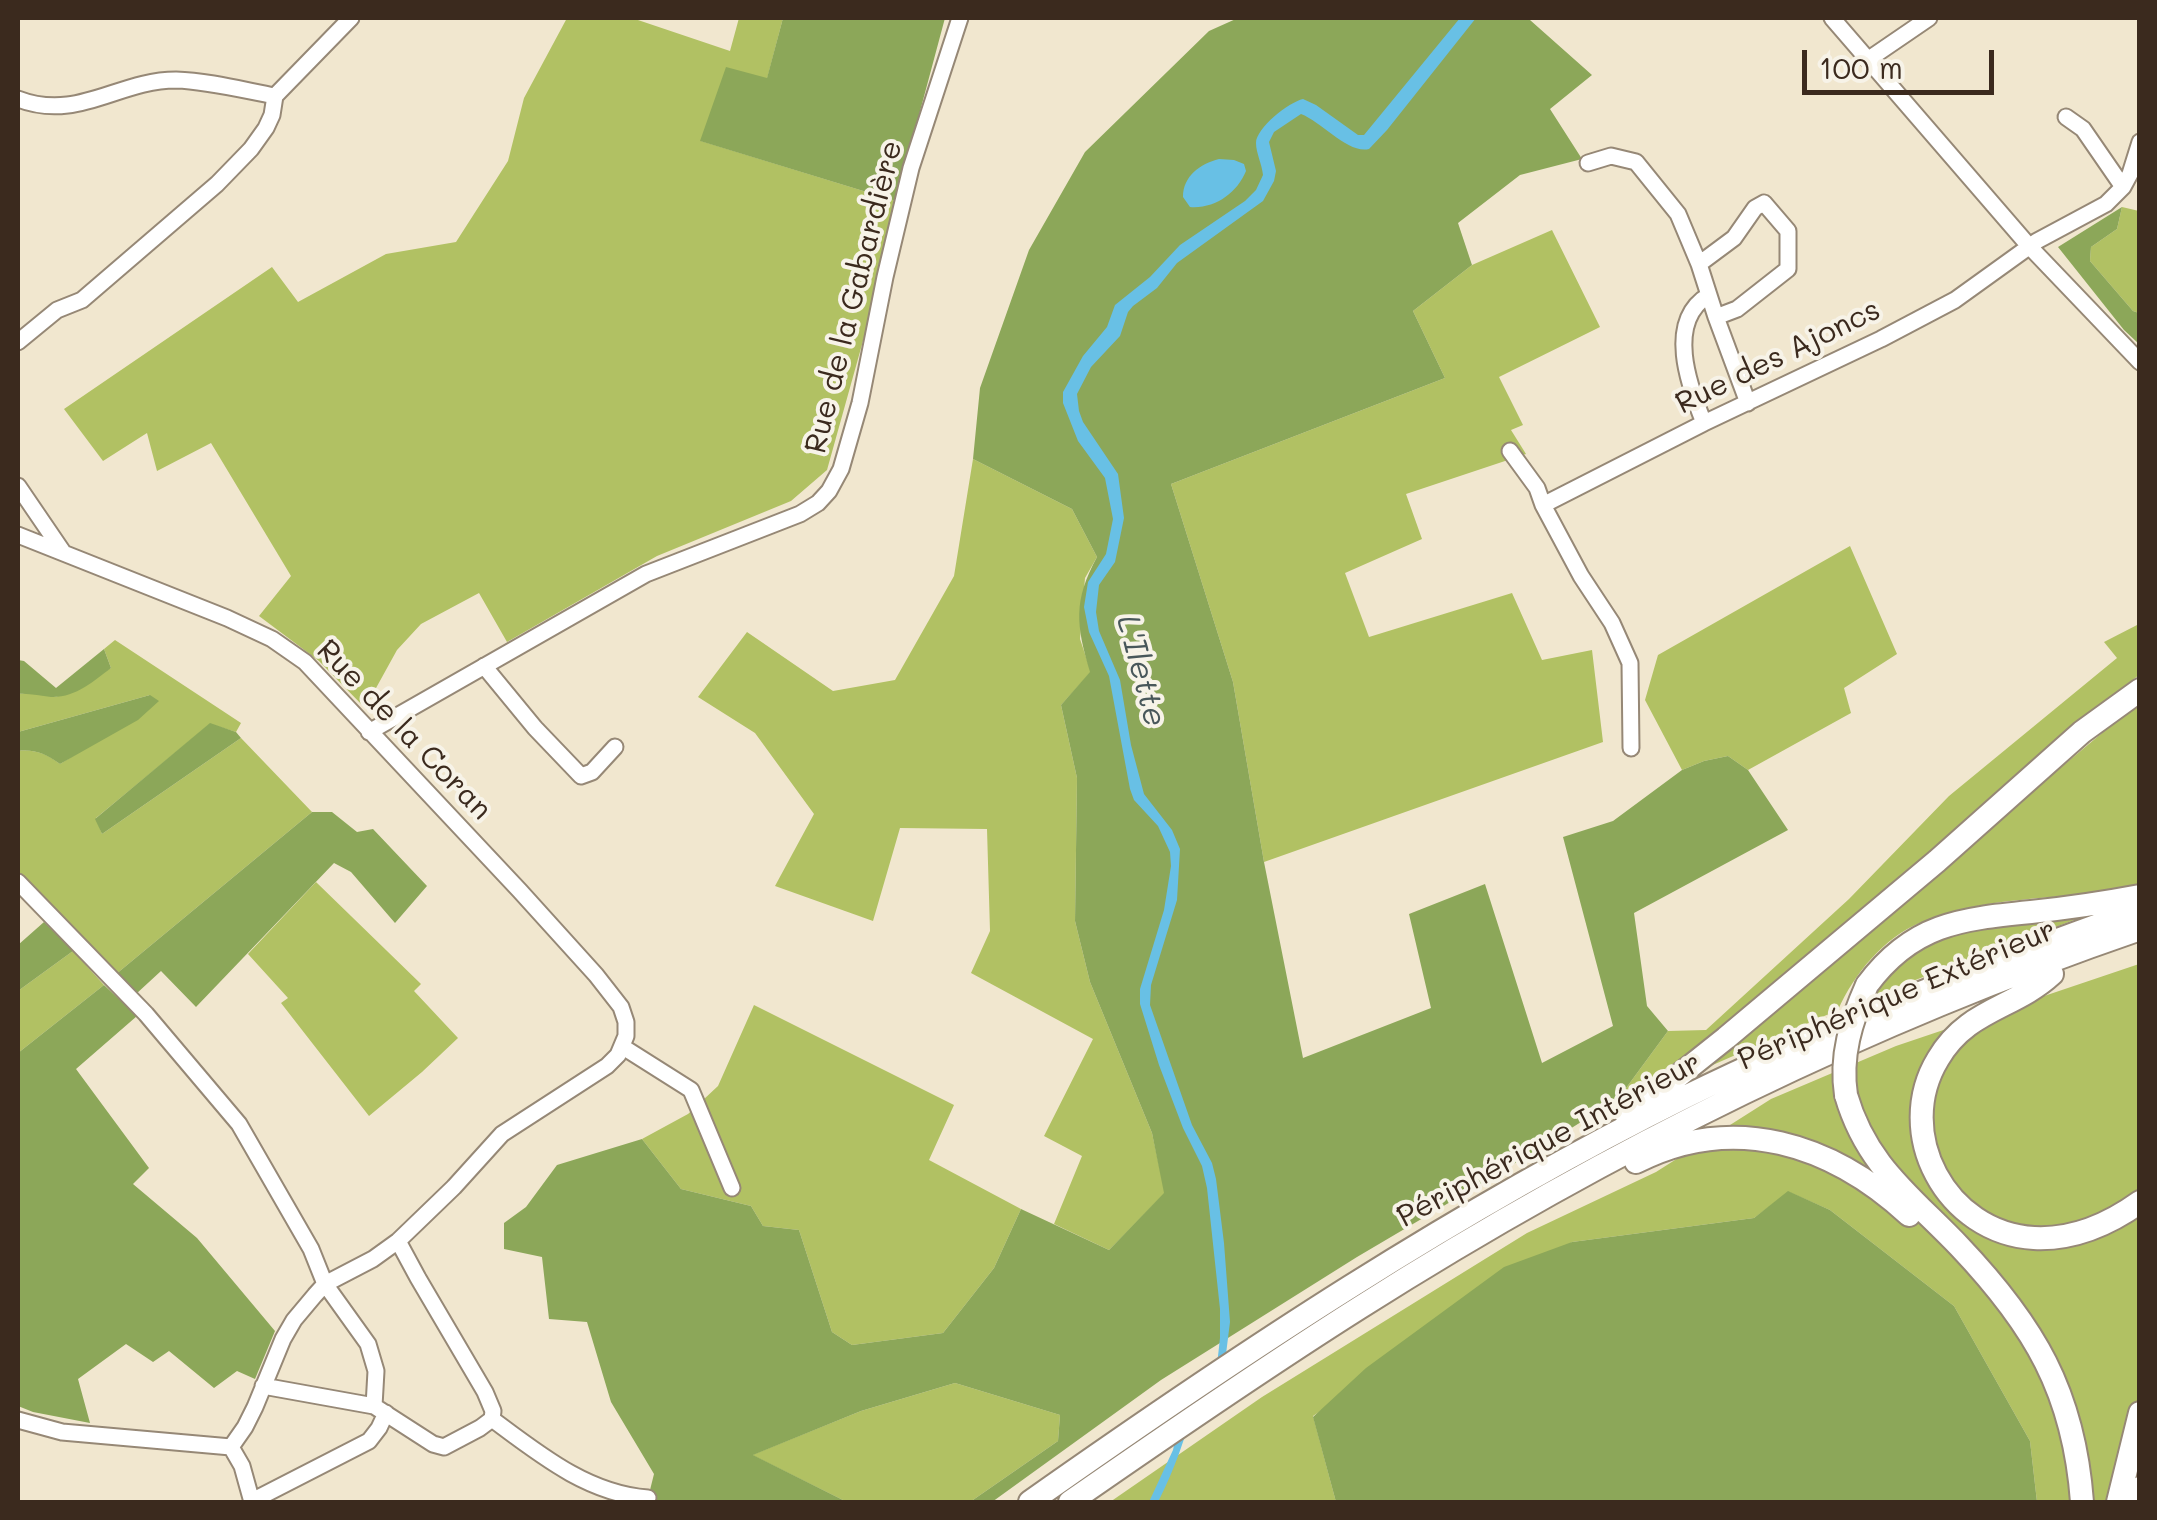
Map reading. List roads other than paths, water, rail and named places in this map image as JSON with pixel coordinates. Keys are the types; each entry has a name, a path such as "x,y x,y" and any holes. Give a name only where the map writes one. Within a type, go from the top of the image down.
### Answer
{"highway":[{"path":"1523,1184 1536,1163 1629,1113 1687,1070 2072,741 2140,690"},
{"path":"2082,1502 2078,1454 2048,1365 2012,1307 1958,1245 1890,1178 1852,1117 1843,1078 1852,1020 1867,986 1888,958 1916,938 1953,922 1974,918 2140,896"},
{"name":"Périphérique Intérieur","path":"1030,1502 1160,1412 1246,1368 1419,1243 1688,1096 2030,949 2140,910"},
{"name":"Périphérique Extérieur","path":"1070,1502 1158,1442 1246,1368 1575,1180 1712,1108 1911,1017 2140,928"},
{"path":"1911,1017 1921,1024 2140,943"},
{"path":"2052,974 2041,984 1972,1020 1939,1056 1926,1085 1920,1115 1930,1164 1948,1194 1967,1213 1993,1228 2025,1237 2080,1232 2112,1220 2140,1202"},
{"path":"1575,1180 1602,1180 1643,1159 1701,1140 1746,1137 1788,1144 1822,1156 1860,1177 1902,1208 1977,1280 1999,1292"},
{"path":"2133,1502 2138,1421"},
{"path":"2118,1502 2136,1470"}],"street":[{"path":"18,342 57,310 82,300 218,183 266,128 275,96 350,18"},
{"name":"Rue de la Gabardière","path":"369,732 646,574 800,514 829,491 841,469 860,403 911,168 960,18"},
{"path":"1832,18 2029,246 2140,362"},
{"path":"1869,59 1928,18"},
{"path":"18,99 34,105 69,106 174,80 275,96"},
{"path":"2066,117 2083,128 2123,186 2140,142"},
{"path":"1588,163 1611,156 1636,162 1678,214 1748,403"},
{"name":"Rue des Ajoncs","path":"1543,505 1956,300 2029,246 2106,204 2123,186"},
{"path":"1699,264 1734,238 1755,208 1764,202 1788,231 1788,269 1737,309 1716,317"},
{"path":"1704,423 1694,399 1684,338 1688,317 1700,300 1709,296"},
{"path":"1510,451 1537,488 1630,663 1631,748"},
{"path":"18,486 63,552"},
{"name":"Rue de la Coran","path":"18,535 227,618 272,639 305,662 520,890 621,1006 627,1029 622,1047"},
{"path":"484,666 581,776 592,772 616,747"},
{"path":"18,882 146,1014 239,1124 312,1249 325,1284 368,1344 380,1409 380,1428 369,1441 252,1502 232,1446"},
{"path":"232,1446 245,1427 283,1338 325,1284 398,1241 502,1134 603,1070 622,1047 691,1090 732,1188"},
{"path":"263,1386 380,1409 434,1444 444,1446 492,1419 485,1392 398,1241"},
{"path":"492,1419 579,1478 614,1493 648,1498"},
{"path":"18,1420 62,1432 232,1446"}],"water":[{"path":"1460,18 1476,18 1369,149 1352,147 1301,114 1274,132 1269,142 1276,171 1263,201 1177,263 1157,288 1133,306 1120,336 1091,367 1077,394 1083,422 1118,474 1124,518 1115,562 1099,585 1099,631 1120,680 1144,794 1172,830 1180,849 1177,900 1151,985 1150,1005 1192,1125 1212,1163 1230,1322 1221,1394 1194,1402 1169,1478 1158,1502 1149,1502 1173,1450 1185,1393 1217,1365 1220,1309 1202,1166 1183,1128 1140,1004 1140,989 1164,910 1170,852 1158,826 1134,800 1130,789 1109,676 1089,632 1084,607 1088,582 1106,554 1113,519 1105,478 1078,441 1063,403 1063,392 1083,356 1107,327 1115,305 1150,277 1180,245 1256,190 1263,175 1257,137 1274,116 1303,99 1358,135 1364,135"},
{"path":"1219,159 1244,164 1242,179 1231,193 1216,202 1190,207 1183,197 1189,177"}],"water label":[{"name":"L'Ilette","path":"1141,671"}]}
